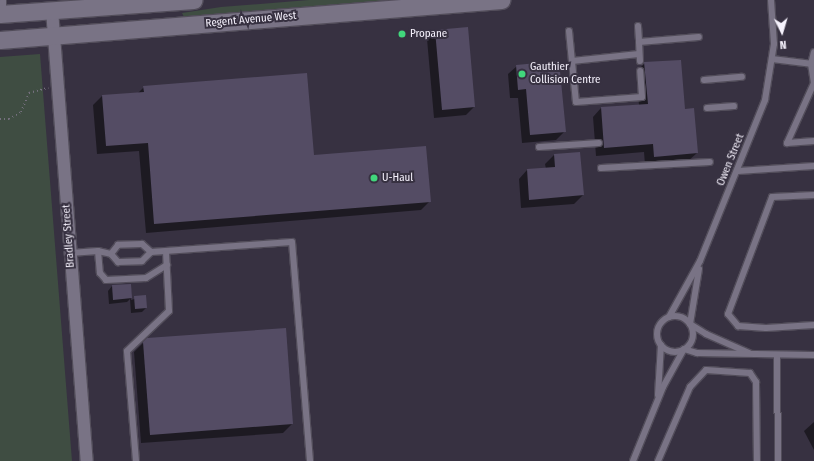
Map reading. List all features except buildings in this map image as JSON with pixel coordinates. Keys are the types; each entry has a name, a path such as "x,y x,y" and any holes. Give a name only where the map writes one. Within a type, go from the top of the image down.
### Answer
{"main road":[{"path":"2,9 52,10 193,0"},
{"name":"Regent Avenue West","path":"0,40 501,0"}],"street":[{"name":"Bradley Street","path":"52,10 86,461"}],"lane":[{"name":"Owen Street","path":"661,345 658,330 669,317 700,261 738,171 765,100 772,58 771,0"},
{"path":"572,61 640,58 638,26"},
{"path":"570,31 576,102 642,97 640,71"},
{"path":"639,42 699,37"},
{"path":"814,52 811,64 814,83 787,143 814,141"},
{"path":"772,58 811,64"},
{"path":"704,80 742,77"},
{"path":"707,108 734,106"},
{"path":"539,148 599,143"},
{"path":"602,168 710,162"},
{"path":"738,171 814,166"},
{"path":"814,195 772,197 728,314 738,326 766,328 814,324"},
{"path":"70,253 98,251 110,254 118,262 142,261 151,252 292,242 310,461"},
{"path":"110,254 118,245 142,244 151,252"},
{"path":"98,251 100,273 106,280 146,278 167,265"},
{"path":"136,461 127,350 169,311 166,251"},
{"path":"633,461 658,399 684,349 692,341 690,324 700,261"},
{"path":"669,317 680,317 706,334 754,354"},
{"path":"658,399 661,345 674,352 684,349 697,353 814,355"},
{"path":"777,355 778,461"},
{"path":"658,461 690,387 706,370 750,373 756,382 757,461"}],"path":[{"path":"0,119 9,119 21,112 29,93 49,88"}],"green space":[{"path":"309,0 408,0 184,17 182,13 221,7"},
{"path":"40,54 72,461 0,461 0,57"}],"place":[{"name":"Propane","path":"402,34"},
{"name":"Gauthier Collision Centre","path":"522,74"},
{"name":"U-Haul","path":"374,178"}]}
